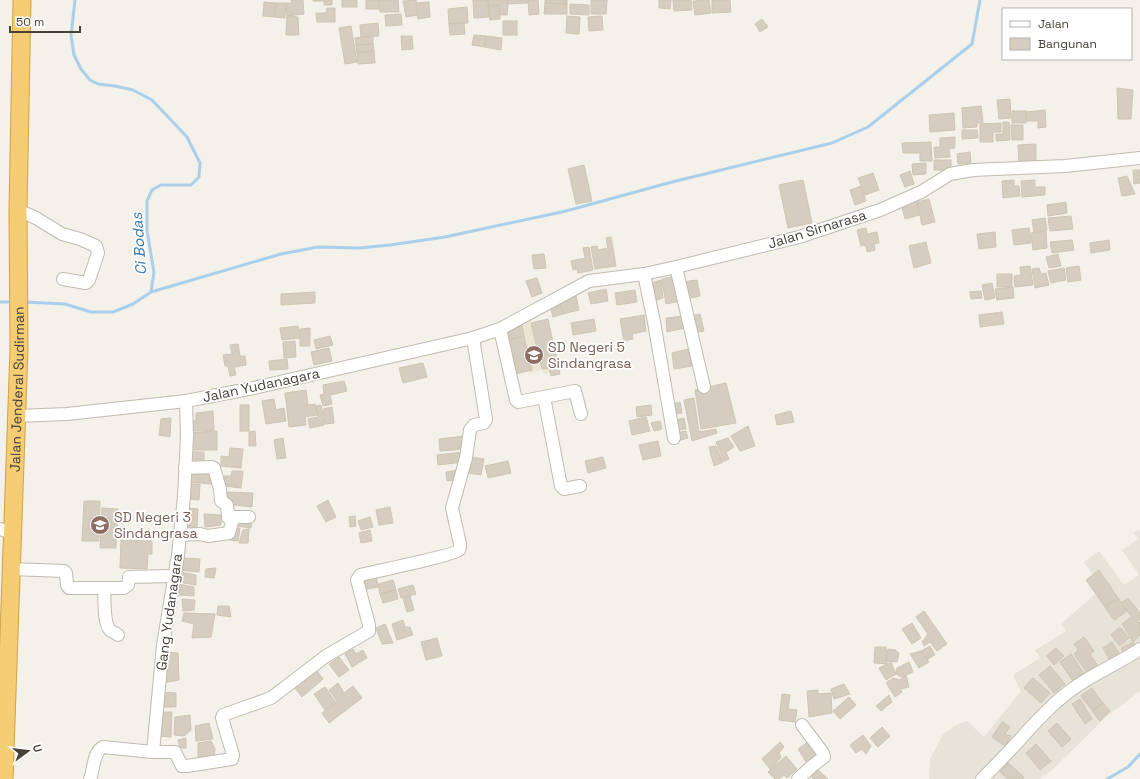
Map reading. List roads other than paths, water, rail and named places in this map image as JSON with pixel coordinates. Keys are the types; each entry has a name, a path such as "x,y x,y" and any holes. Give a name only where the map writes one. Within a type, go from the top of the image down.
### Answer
{"highway":[{"name":"Jalan Jenderal Sudirman","path":"4,779 11,569 6,531 17,416 19,313 18,210 22,0"}],"street":[{"name":"Jalan Sirnarasa","path":"500,329 589,281 644,274 799,237 880,210 921,192 950,174 973,170 1065,166 1140,158"},
{"path":"18,210 36,218 62,234 80,239 96,246 98,253 89,280 86,283 63,279"},
{"path":"676,267 704,387"},
{"path":"644,274 660,352 674,438"},
{"path":"500,329 516,401 518,402 575,392 581,414"},
{"name":"Jalan Yudanagara","path":"17,416 67,414 186,400 254,388 473,338 500,329"},
{"path":"90,779 93,773 97,752 103,747 153,752 174,752 180,765 184,766 232,759 233,755 222,718 223,715 271,698 326,656 369,631 369,624 358,580 360,575 458,552 460,549 452,508 466,458 470,430 474,426 484,423 486,420 473,338"},
{"path":"544,397 561,486 564,489 580,486"},
{"name":"Gang Yudanagara","path":"153,752 162,645 173,576 178,555 184,497 187,436 186,400"},
{"path":"180,535 200,534 208,536 229,533 232,522 228,517 227,505 220,499 220,489 214,468 185,468"},
{"path":"228,517 249,517"},
{"path":"11,569 64,571 66,573 67,585 69,588 124,588 128,585 129,578 173,576"},
{"path":"104,588 107,624 110,630 118,635"},
{"path":"982,779 1053,704 1080,683 1140,649"},
{"path":"798,779 824,757 824,753 802,725"}],"waterway":[{"name":"Ci Bodas","path":"24,302 65,304 91,312 113,312 133,304 151,292 154,272 147,231 147,201 152,190 161,185 191,185 199,177 200,163 187,137 152,100 133,90 98,84 90,80 81,69 74,55 71,35 75,0"},
{"path":"151,292 281,254 318,247 360,248 445,237 566,211 672,182 832,143 868,127 972,44 980,0"},
{"name":"Ci Bodas","path":"0,302 12,302"},
{"path":"1107,779 1128,767 1140,754"}],"place":[{"name":"SD Negeri 5 Sindangrasa","path":"534,355"},
{"name":"SD Negeri 3 Sindangrasa","path":"100,525"}]}
